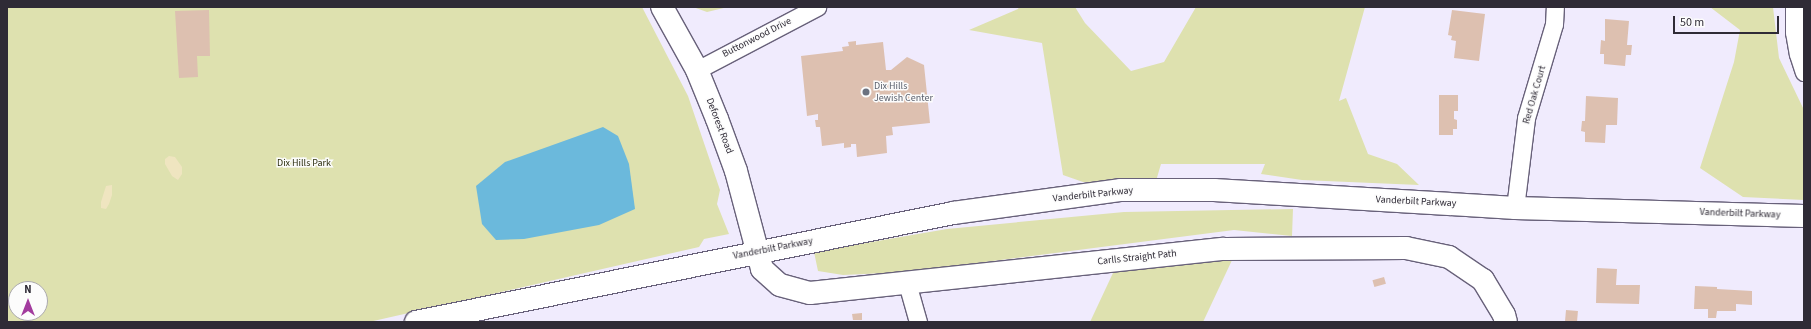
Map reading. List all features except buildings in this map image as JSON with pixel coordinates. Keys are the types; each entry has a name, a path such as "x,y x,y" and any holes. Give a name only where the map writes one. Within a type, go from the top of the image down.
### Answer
{"main road":[{"name":"Deforest Road","path":"662,7 697,70 736,171 758,252"},
{"name":"Vanderbilt Parkway","path":"416,322 479,316 758,252 953,213 1121,190 1214,190 1515,208 1804,216"},
{"name":"Carlls Straight Path","path":"758,252 762,270 780,286 810,292 1224,249 1406,248 1449,257 1483,280 1504,315 1506,322"}],"street":[{"name":"Buttonwood Drive","path":"697,70 817,7"},
{"name":"Red Oak Court","path":"1515,208 1526,118 1554,24 1555,7"},
{"path":"1794,7 1797,47 1804,72"},
{"path":"907,283 918,322"}],"green space":[{"name":"Dix Hills Park","path":"7,7 642,7 688,96 720,190 717,204 729,234 704,239 699,247 369,322 7,322"},
{"path":"693,7 728,7 707,12"},
{"path":"1019,7 1075,7 1085,23 1131,71 1164,62 1196,7 1365,7 1339,101 1346,98 1368,154 1397,164 1419,185 1302,180 1261,174 1265,164 1161,164 1156,181 1083,182 1063,175 1042,43 969,30 1018,9"},
{"path":"1710,7 1773,7 1779,58 1804,110 1804,200 1743,197 1700,168 1734,62 1740,30"},
{"path":"1293,209 1292,236 1234,230 907,272 843,275 818,271 814,252 947,229 1124,212"},
{"path":"1233,258 1203,322 1090,322 1113,273 1182,259"}],"sand":[{"path":"169,156 175,157 182,167 182,174 178,180 172,176 165,164 165,159"},
{"path":"112,185 112,195 109,204 106,209 101,208 101,202 106,186"}],"water":[{"path":"603,127 618,136 629,164 635,209 599,225 524,239 496,240 482,224 476,186 505,162"}],"place":[{"name":"Dix Hills Jewish Center","path":"866,92"}]}
